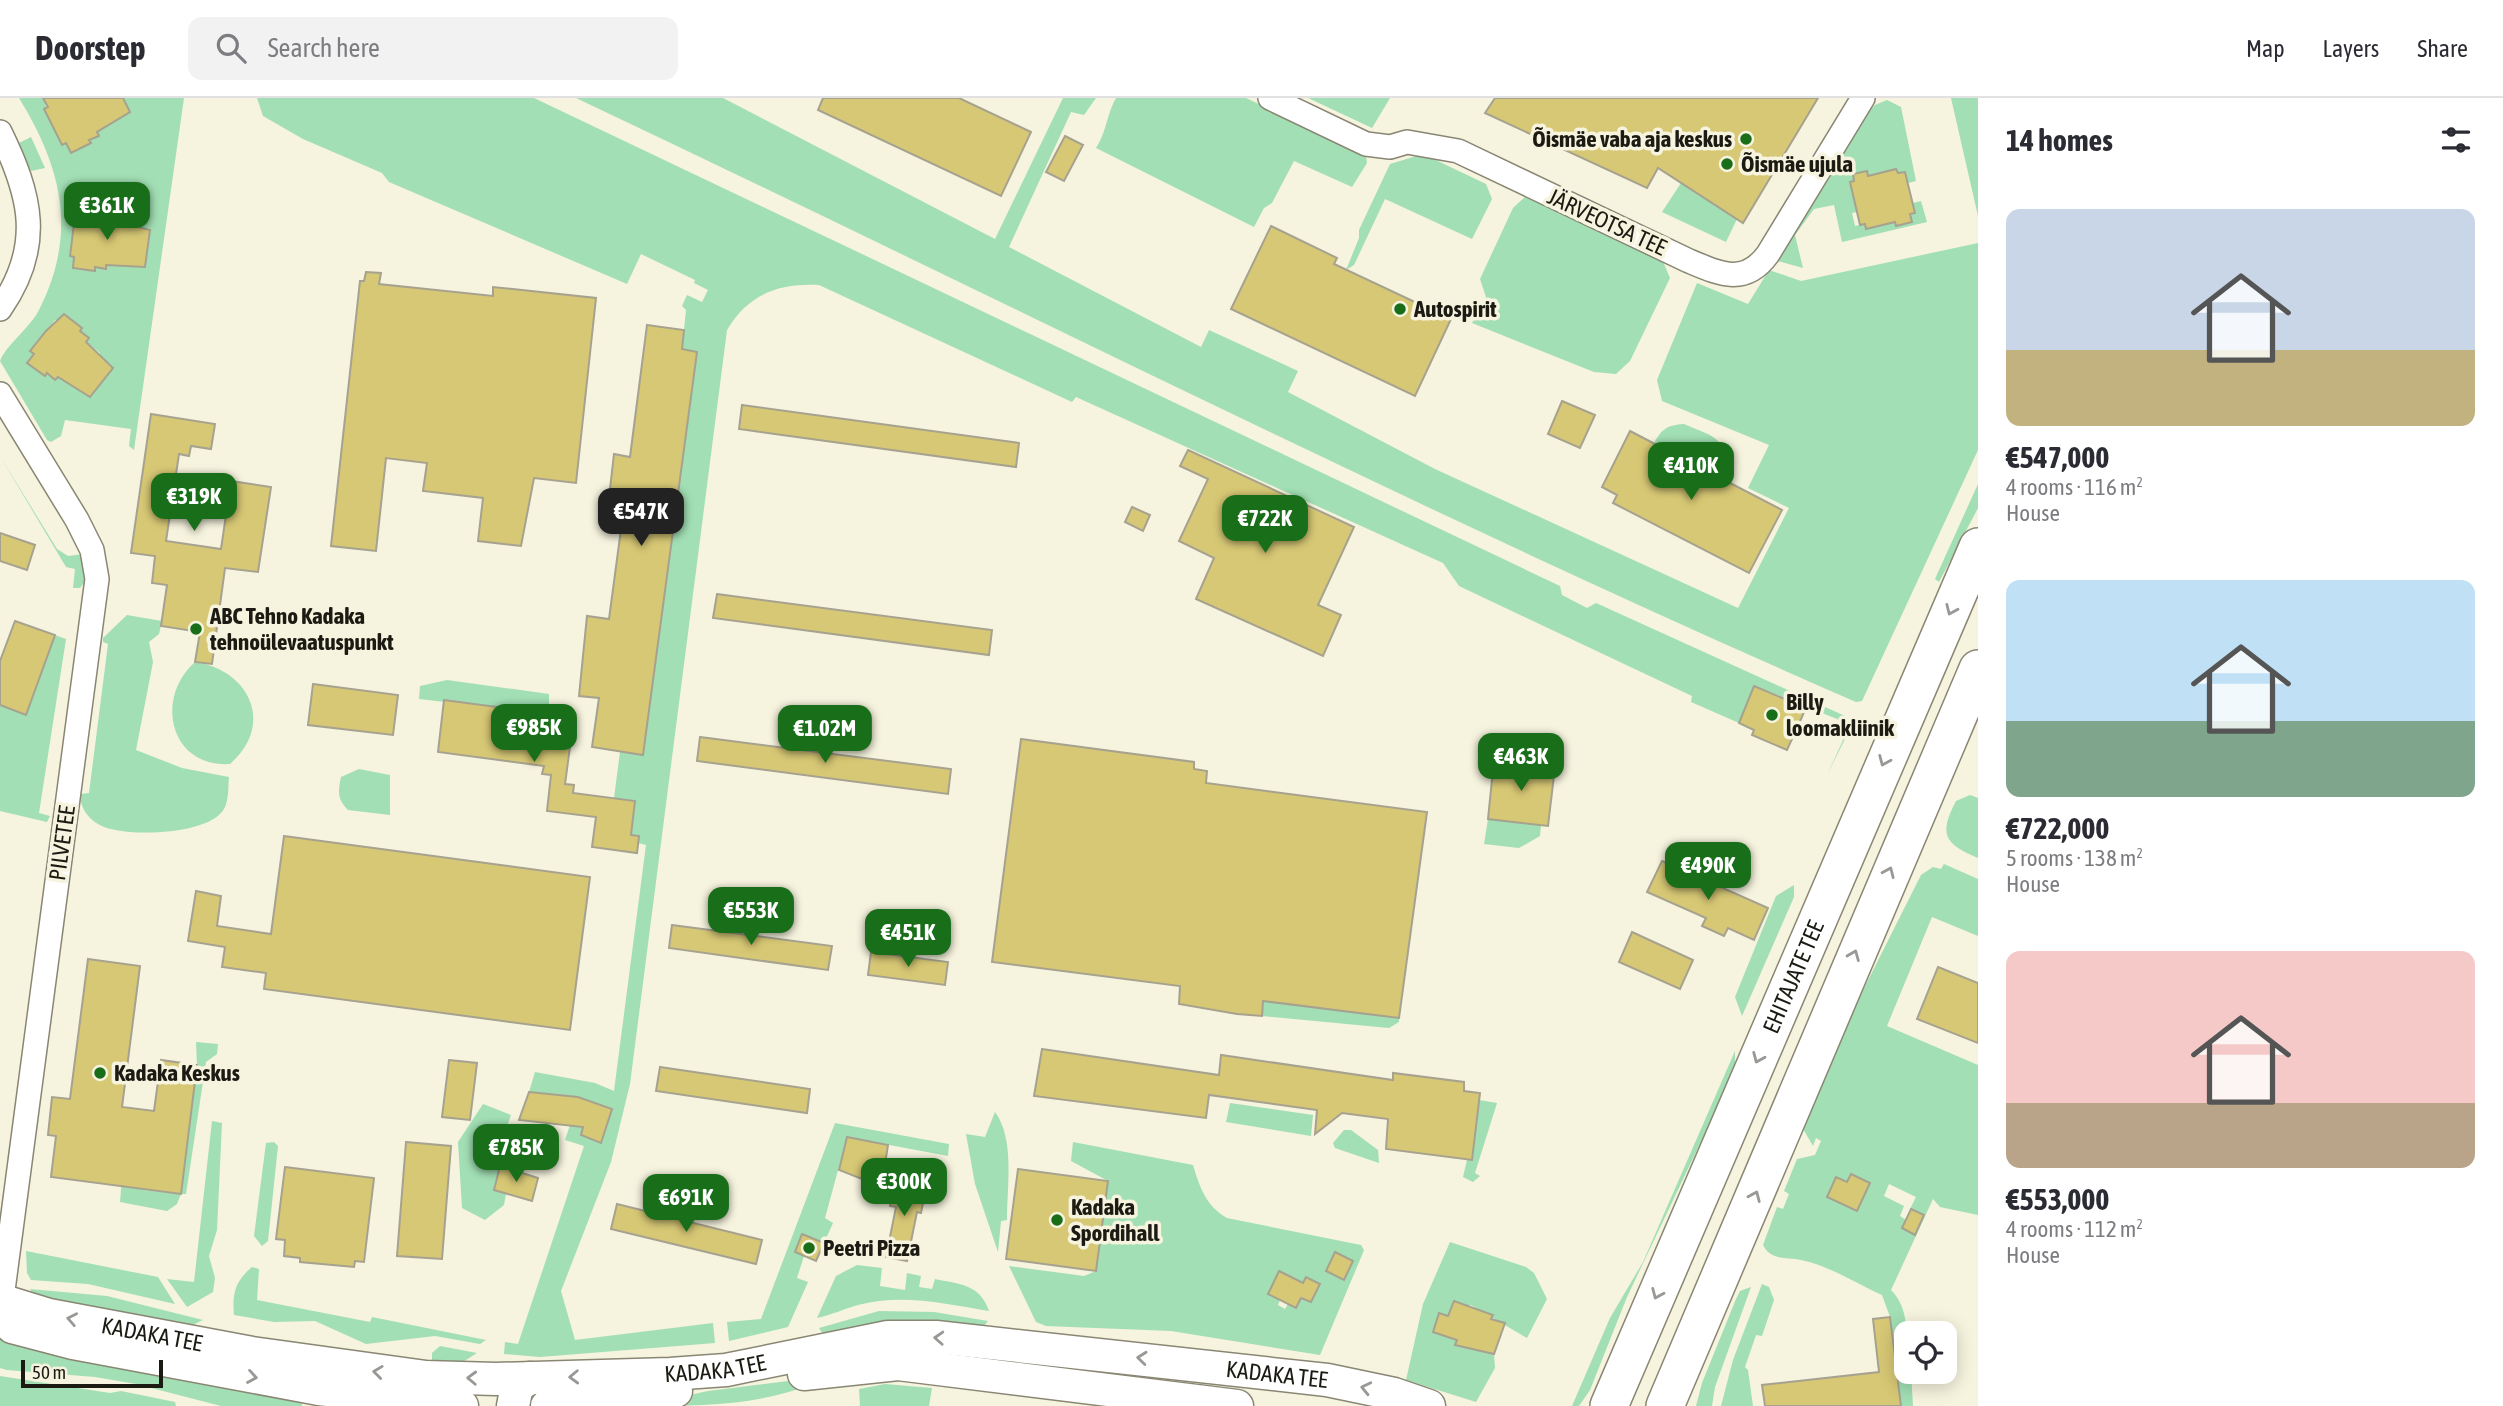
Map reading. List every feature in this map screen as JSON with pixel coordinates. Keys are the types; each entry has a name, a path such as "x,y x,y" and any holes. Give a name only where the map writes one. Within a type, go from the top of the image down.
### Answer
{"main road":[{"name":"EHITAJATE TEE","path":"1609,1402 1841,859 1978,547"},
{"path":"1665,1406 1978,669"},
{"name":"KADAKA TEE","path":"1,1310 49,1315 211,1346 414,1376 530,1378 726,1370 888,1337 1007,1343 1327,1380 1394,1394 1429,1406"},
{"name":"KADAKA TEE","path":"1,1310 73,1343 185,1364 315,1398 462,1406"},
{"path":"972,1371 994,1358 1007,1343"},
{"path":"185,1364 205,1354 211,1346"},
{"path":"1038,1380 1040,1365 1064,1350"},
{"path":"1683,1361 1685,1406"},
{"name":"KADAKA TEE","path":"547,1406 597,1402 863,1366 898,1364 972,1371 1237,1406"},
{"path":"315,1398 322,1381 342,1367"},
{"path":"513,1406 517,1386 530,1378"}],"street":[{"name":"JÄRVEOTSA TEE","path":"1270,98 1366,144 1390,147 1407,142 1458,152 1725,276 1741,276 1763,261 1863,98"},
{"path":"0,132 7,166 27,196 29,224 19,272 0,309"},
{"name":"PILVETEE","path":"0,394 87,540 96,565 97,579 6,1237 1,1310"}],"green space":[{"path":"19,98 44,98 50,122 62,145 66,143 71,153 91,143 89,140 99,136 97,132 130,112 123,98 184,98 134,450 129,446 131,429 65,420 61,436 51,442 47,440 0,361 39,310 51,282 58,254 60,201 55,176 34,124","holes":["81,207 104,211 103,214 114,216 114,221 150,230 145,266 106,265 106,269 95,267 94,271 73,268 74,257 70,256 75,217 80,217","64,314 82,328 80,331 86,342 113,368 90,397 58,377 55,380 47,373 44,376 27,363 34,354 31,351 55,320 58,322"]},
{"path":"257,98 534,98 1560,586 1562,595 1587,608 1596,603 1845,716 1851,722 1851,727 1828,773 1849,727 1847,723 1755,686 1739,723 1691,702 1692,696 1459,586 1443,563 1076,397 1072,402 819,285 791,286 766,293 745,308 727,330 630,1084 611,1162 561,1291 575,1340 713,1323 715,1343 540,1357 504,1354 505,1342 518,1344 584,1146 565,1140 570,1125 566,1096 529,1092 535,1072 595,1083 614,1091 646,845 638,843 639,836 631,835 635,801 614,798 620,752 643,755 697,352 682,349 686,310 682,306 687,295 702,302 708,290 694,283 695,280 641,254 627,284 389,182 382,173 303,139 263,116"},
{"path":"576,98 723,98 995,239 1063,98 1096,98 1084,115 1071,112 1009,247 1201,347 1209,330 1298,371 1288,392 1435,469 1738,608 1789,508 1748,488 1769,445 1662,401 1657,380 1697,283 1748,304 1769,270 1801,281 1978,243 1978,450 1862,701 1856,702 1374,482"},
{"path":"1116,98 1246,98 1366,155 1367,163 1352,187 1294,161 1272,203 1264,208 1254,227 1096,148"},
{"path":"1308,98 1390,98 1372,128"},
{"path":"1951,98 1978,98 1978,216"},
{"path":"1887,100 1901,107 1916,181 1908,183 1905,172 1898,173 1896,169 1868,176 1867,171 1853,174 1854,181 1850,182 1857,212 1852,213 1855,226 1865,224 1866,229 1895,222 1896,226 1912,222 1910,215 1915,213 1913,203 1921,201 1927,222 1842,242 1834,205 1814,209 1795,235 1803,268 1774,260 1865,115 1875,105"},
{"path":"31,137 45,168 31,171 17,144"},
{"path":"1423,154 1486,184 1492,199 1472,239 1385,199 1354,265 1346,270 1359,238 1359,230 1390,164"},
{"path":"1681,183 1737,219 1726,242 1662,212"},
{"path":"1527,195 1662,259 1670,278 1630,361 1616,374 1594,372 1472,323 1486,297 1480,279 1513,208"},
{"path":"1684,424 1718,441 1722,454 1715,475 1654,443 1666,429"},
{"path":"0,456 57,549 68,556 84,554 88,577 80,588 73,588 75,569 66,567"},
{"path":"1978,484 1978,508 1939,582 1935,579"},
{"path":"127,615 162,621 159,634 149,642 153,662 136,750 182,768 229,777 224,809 216,818 202,824 168,832 116,830 94,821 82,805 80,794 89,793 108,644 103,642 103,638"},
{"path":"55,635 66,639 39,813 50,816 47,822 0,811 0,705 26,714"},
{"path":"195,662 214,667 230,676 250,701 253,717 251,733 244,749 230,764 210,762 193,755 182,743 175,728 172,711 175,694 182,677"},
{"path":"447,680 549,694 549,714 419,699 420,686"},
{"path":"1515,741 1542,744 1541,766 1512,762"},
{"path":"359,769 390,775 390,815 348,810 344,806 339,795 341,777"},
{"path":"1970,795 1978,798 1978,858 1952,843 1946,830 1956,801"},
{"path":"1488,819 1541,825 1540,836 1519,848 1484,844"},
{"path":"1944,864 1978,879 1978,936 1932,917 1887,1026 1978,1065 1978,1215 1940,1207 1933,1199 1891,1290 1898,1298 1905,1321 1894,1321 1894,1349 1890,1317 1882,1295 1822,1266 1770,1254 1763,1245 1777,1207 1783,1209 1789,1194 1784,1191 1797,1159 1815,1155 1821,1141 1816,1138 1813,1146 1802,1127 1846,1024 1921,875 1933,867 1941,869","holes":["1851,1174 1864,1181 1857,1211 1827,1197 1836,1177 1847,1182","1889,1184 1916,1197 1910,1209 1924,1216 1915,1234 1902,1228 1906,1220 1900,1216 1904,1206 1884,1196"]},
{"path":"1794,885 1794,897 1742,1016 1735,997 1776,896"},
{"path":"1263,1001 1399,1018 1399,1022 1389,1028 1262,1016"},
{"path":"196,1042 218,1044 217,1054 206,1062 186,1194 181,1194 197,1065"},
{"path":"1735,1051 1735,1070 1627,1297 1590,1390 1579,1406 1572,1406 1610,1318 1643,1262"},
{"path":"1479,1100 1497,1103 1475,1173 1480,1176 1473,1182 1463,1177 1467,1160 1472,1160"},
{"path":"1230,1103 1313,1115 1311,1136 1226,1122"},
{"path":"483,1104 511,1115 496,1157 500,1166 494,1190 506,1194 504,1205 485,1220 462,1208 458,1142"},
{"path":"995,1112 1008,1149 1007,1220 1001,1221 998,1252 975,1184 966,1134 985,1137"},
{"path":"212,1121 222,1123 217,1230 209,1256 215,1278 213,1292 187,1307 167,1279 194,1282"},
{"path":"835,1123 949,1144 948,1156 847,1137 825,1218 833,1223 824,1243 802,1235 795,1252 804,1256 797,1278 808,1282 788,1327 729,1341 727,1322 761,1319"},
{"path":"1344,1130 1351,1130 1378,1150 1379,1163 1335,1148 1333,1143"},
{"path":"274,1142 278,1146 268,1241 262,1246 254,1236 266,1143"},
{"path":"1073,1142 1193,1165 1205,1196 1214,1208 1227,1218 1361,1245 1364,1250 1320,1355 1171,1331 1046,1326 1036,1322 1009,1266 1084,1276 1096,1271 1108,1181 1071,1161","holes":["1279,1271 1303,1283 1306,1277 1319,1284 1311,1302 1301,1298 1296,1308 1288,1304 1285,1309 1278,1305 1280,1300 1268,1294"]},
{"path":"122,1177 143,1190 181,1194 177,1204 167,1211 120,1202"},
{"path":"1450,1242 1526,1267 1534,1273 1547,1299 1527,1338 1471,1305 1448,1316 1439,1314 1433,1332 1457,1340 1455,1345 1494,1354 1495,1368 1476,1402 1406,1380 1423,1304"},
{"path":"26,1251 158,1277 175,1304 88,1284 31,1280 27,1273"},
{"path":"857,1265 882,1268 880,1286 905,1290 907,1273 921,1276 919,1287 932,1289 935,1279 960,1284 980,1295 989,1311 924,1301 890,1300 858,1305 817,1318 836,1276"},
{"path":"252,1267 259,1269 257,1300 370,1322 372,1317 486,1340 480,1344 435,1336 366,1344 315,1321 274,1322 234,1315 236,1288"},
{"path":"1762,1284 1769,1287 1774,1300 1762,1336 1756,1335 1745,1367 1748,1370 1753,1406 1721,1406 1733,1360"},
{"path":"1751,1287 1715,1387 1712,1406 1696,1406 1702,1383 1736,1299 1740,1291"},
{"path":"30,1289 107,1296 203,1320 184,1329 35,1297"},
{"path":"879,1311 934,1312 988,1321 983,1327 825,1337 819,1328"},
{"path":"0,1335 301,1397 302,1406 221,1406 136,1384 95,1377 7,1370 0,1368"},
{"path":"440,1346 477,1353 453,1368 432,1372 432,1353"},
{"path":"0,1376 110,1393 121,1391 175,1402 176,1406 0,1406"},
{"path":"829,1376 807,1386 760,1399 688,1406 639,1406 708,1391"},
{"path":"885,1384 932,1388 929,1406 860,1406 859,1389"},
{"path":"1898,1384 1912,1384 1913,1406 1901,1406"}],"building":[{"path":"43,98 123,98 130,112 97,132 99,136 89,140 91,143 71,153 66,143 62,145 44,109 48,107"},
{"path":"823,98 959,98 1031,132 1001,196 818,110"},
{"path":"1495,98 1818,98 1743,223 1658,168 1647,188 1485,113"},
{"path":"1065,136 1083,145 1064,181 1046,172"},
{"path":"1896,169 1898,173 1905,172 1915,213 1910,214 1912,222 1896,226 1895,222 1866,229 1865,224 1860,225 1850,182 1854,181 1853,174 1867,171 1868,176"},
{"path":"81,207 104,210 103,214 114,216 114,221 150,230 145,267 106,265 106,269 95,267 95,271 73,268 74,257 70,256 75,216 80,217"},
{"path":"1271,226 1337,258 1334,264 1451,319 1415,396 1231,309"},
{"path":"366,272 381,273 379,284 493,296 493,287 596,298 576,483 534,478 521,546 478,541 483,498 423,491 427,463 386,458 376,551 331,546 360,281 364,281"},
{"path":"64,314 82,328 80,331 89,338 86,342 113,368 90,397 58,377 55,380 47,373 45,376 27,363 34,354 30,351"},
{"path":"647,325 684,330 682,349 697,352 643,755 592,747 599,698 579,696 587,616 609,619 626,492 610,489 614,454 630,457"},
{"path":"1562,401 1595,415 1580,448 1548,434"},
{"path":"742,405 1019,443 1016,467 739,429"},
{"path":"151,414 215,424 211,449 191,446 189,456 179,454 166,541 221,549 231,481 271,487 258,572 225,568 212,664 195,662 200,632 161,626 167,585 152,583 155,556 131,553"},
{"path":"1630,431 1782,510 1749,573 1613,503 1617,495 1602,487"},
{"path":"1188,450 1354,527 1318,605 1341,615 1323,656 1196,599 1214,558 1179,541 1208,479 1180,466"},
{"path":"1132,507 1150,515 1143,531 1125,522"},
{"path":"0,533 35,545 27,570 0,561"},
{"path":"717,594 992,630 989,655 713,618"},
{"path":"15,621 55,635 26,715 0,705 0,661"},
{"path":"313,684 398,695 393,735 308,725"},
{"name":"Billy loomakliinik","path":"1754,686 1806,708 1787,750 1752,735 1754,730 1739,723"},
{"path":"444,700 549,714 544,744 570,747 565,784 574,785 573,793 635,801 631,835 639,836 637,853 592,847 596,817 547,811 551,775 542,774 544,766 438,752"},
{"path":"700,737 951,769 948,794 697,761"},
{"path":"1021,739 1194,762 1194,769 1207,771 1206,783 1427,812 1399,1018 1263,1001 1262,1016 1237,1014 1179,1004 1180,986 992,962"},
{"path":"1494,760 1555,767 1548,826 1488,819"},
{"path":"284,836 590,877 570,1030 264,989 266,973 222,967 225,947 188,941 196,891 221,896 217,926 271,934"},
{"path":"1662,861 1768,908 1754,940 1728,928 1724,936 1702,926 1706,918 1647,892"},
{"path":"672,925 832,946 828,970 669,948"},
{"path":"1632,932 1693,960 1680,989 1619,962"},
{"path":"871,952 948,962 945,985 868,975"},
{"name":"Kadaka Keskus","path":"88,959 140,966 122,1107 154,1111 161,1060 197,1065 181,1194 51,1177 56,1136 48,1135 52,1097 70,1099"},
{"path":"1938,967 1978,983 1978,1043 1917,1019"},
{"path":"1042,1049 1219,1075 1221,1055 1393,1080 1393,1073 1464,1082 1464,1091 1480,1093 1472,1160 1386,1149 1388,1119 1342,1113 1315,1134 1317,1110 1209,1095 1206,1118 1034,1096"},
{"path":"449,1060 477,1063 470,1120 442,1117"},
{"path":"660,1067 810,1089 807,1113 656,1091"},
{"path":"529,1092 578,1097 612,1109 601,1143 581,1135 583,1127 519,1120"},
{"path":"847,1137 888,1145 885,1164 871,1161 862,1179 839,1170"},
{"path":"406,1142 451,1146 442,1259 397,1256"},
{"path":"500,1166 538,1178 532,1201 494,1190"},
{"path":"285,1167 374,1178 364,1262 355,1261 354,1267 300,1262 300,1258 284,1256 285,1240 276,1239"},
{"name":"Kadaka Spordihall","path":"1018,1169 1108,1181 1096,1271 1006,1259"},
{"path":"1851,1174 1870,1183 1857,1211 1827,1197 1836,1177 1847,1182"},
{"path":"895,1181 926,1188 921,1213 917,1212 907,1261 886,1257 896,1207 890,1206"},
{"path":"617,1204 762,1240 756,1264 611,1229"},
{"path":"1911,1209 1924,1215 1915,1235 1902,1228"},
{"name":"Peetri Pizza","path":"802,1234 824,1243 816,1261 795,1252"},
{"path":"1335,1252 1353,1261 1344,1280 1326,1271"},
{"path":"1279,1271 1303,1283 1306,1277 1320,1284 1311,1302 1301,1298 1296,1308 1268,1294"},
{"path":"1454,1301 1493,1315 1491,1319 1505,1323 1494,1354 1455,1345 1457,1340 1433,1332 1439,1313 1448,1316"},
{"path":"1890,1317 1894,1384 1898,1384 1901,1406 1765,1406 1762,1385 1879,1372 1873,1319"}],"place":[{"name":"Õismäe vaba aja keskus","path":"1746,139"},
{"name":"Õismäe ujula","path":"1727,164"},
{"name":"Autospirit","path":"1400,309"},
{"name":"ABC Tehno Kadaka tehnoülevaatuspunkt","path":"196,629"},
{"name":"Billy loomakliinik","path":"1772,715"},
{"name":"Kadaka Keskus","path":"100,1073"},
{"name":"Kadaka Spordihall","path":"1057,1220"},
{"name":"Peetri Pizza","path":"809,1248"}]}
